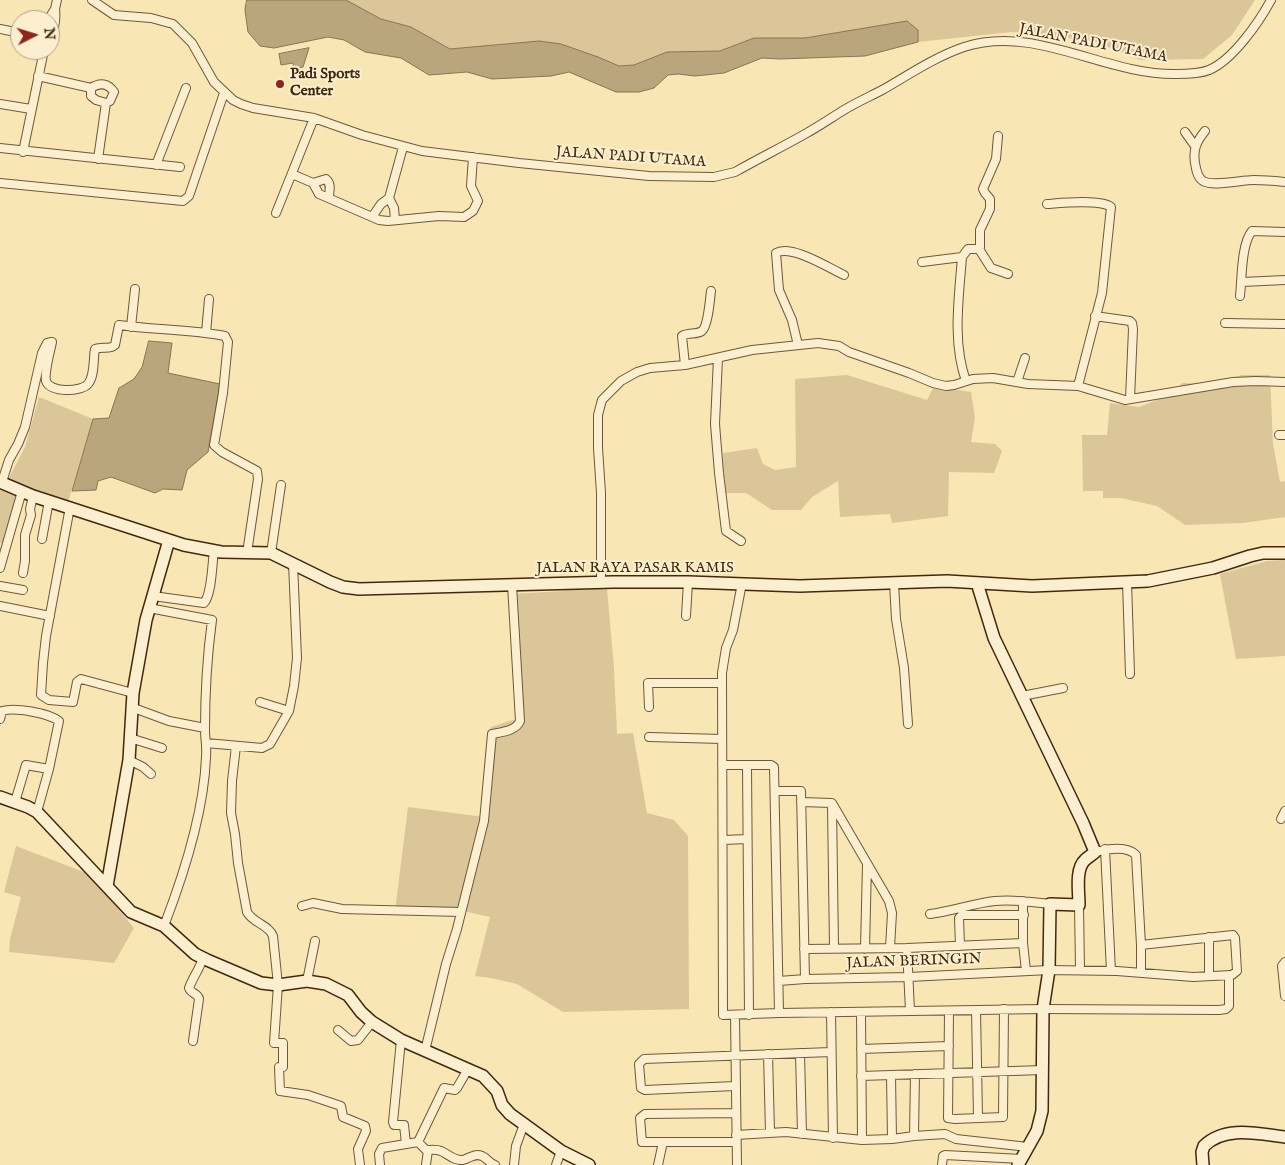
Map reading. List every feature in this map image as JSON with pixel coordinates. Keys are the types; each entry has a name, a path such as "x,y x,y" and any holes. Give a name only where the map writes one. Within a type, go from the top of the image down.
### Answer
{"street":[{"path":"55,9 57,0"},
{"name":"JALAN PADI UTAMA","path":"92,0 114,15 151,18 173,24 192,43 207,72 224,93 241,104 253,108 314,118 362,135 422,151 649,176 698,178 724,176 808,133 919,67 965,47 993,41 1018,41 1041,45 1136,70 1168,74 1190,74 1209,71 1224,62 1265,12 1271,0"},
{"path":"23,152 42,60"},
{"path":"38,76 91,88 95,85 104,84 114,92 113,97 106,103 98,159"},
{"path":"91,88 91,96 96,100 106,103"},
{"path":"156,165 186,88"},
{"path":"0,183 184,201 190,196 224,93"},
{"path":"0,104 31,109"},
{"path":"276,213 314,118"},
{"path":"1205,131 1195,146 1194,153 1198,174 1204,181 1212,183 1254,180 1285,182"},
{"path":"1185,132 1195,146"},
{"path":"998,136 996,159 983,188 990,199 990,209 980,230 979,249 991,268 1008,274"},
{"path":"372,217 381,204 389,198 403,147"},
{"path":"0,148 23,152 180,167"},
{"path":"292,174 313,183 319,194 379,220 439,216 464,217 473,211 478,201 471,186 472,157"},
{"path":"313,183 323,179 329,182 328,197"},
{"path":"389,198 394,208 395,220"},
{"path":"1047,204 1106,204 1111,207 1102,293 1078,386"},
{"path":"1240,296 1246,242 1250,233 1252,231 1285,232"},
{"path":"966,381 958,345 962,257 968,249 979,249"},
{"path":"798,345 786,304 779,290 776,253 780,251 799,253 844,275"},
{"path":"922,262 962,257"},
{"path":"1242,282 1285,280"},
{"path":"131,327 136,289"},
{"path":"685,365 682,336 687,333 700,332 704,329 711,291"},
{"path":"206,333 208,299"},
{"path":"1095,316 1130,321 1132,323 1130,399"},
{"path":"1226,323 1285,324"},
{"path":"1,482 25,427 46,345 52,342 46,382 54,388 74,390 84,387 90,382 96,348 113,348 117,343 119,325 225,336 228,340 223,393 214,445 222,452 254,468 258,472 248,553"},
{"path":"601,582 601,493 598,415 602,400 621,381 637,372 650,368 685,365 752,350 798,345 833,344 849,352 939,385 954,385 966,381 994,378 1041,385 1078,386 1114,397 1130,399 1233,382 1256,380 1285,382"},
{"path":"718,358 715,424 718,473 726,531 741,541"},
{"path":"1017,382 1025,358"},
{"name":"JALAN RAYA PASAR KAMIS","path":"1,482 49,501 169,540 214,551 271,553 343,587 359,589 601,582 688,582 800,586 948,581 1032,586 1148,581 1213,568 1263,553 1285,553"},
{"path":"271,553 281,485"},
{"path":"0,568 28,493"},
{"path":"23,573 26,561 25,535 31,516 28,493"},
{"path":"42,539 49,501"},
{"path":"70,507 50,616 41,692 43,697 49,700 73,702 79,679 133,693"},
{"path":"107,886 130,760 133,693 149,608 169,540"},
{"path":"152,596 204,603 207,600 214,551"},
{"path":"206,743 262,748 268,746 289,711 297,658 293,563"},
{"path":"686,616 688,582"},
{"path":"1127,582 1130,674"},
{"path":"894,583 896,619 904,668 908,724"},
{"path":"978,583 994,638 1100,851 1111,971"},
{"path":"742,584 733,630 724,658 722,683 723,1015 1004,1009 1224,1010 1229,1006 1229,975 1236,974 1237,971 1234,938 1230,934 1141,945"},
{"path":"425,1051 484,821 492,734 516,727 520,721 512,585"},
{"path":"0,586 23,590"},
{"path":"0,606 50,616"},
{"path":"149,608 212,620 206,660 206,756 203,792 183,878 164,926"},
{"path":"649,707 648,683 722,683"},
{"path":"1022,696 1063,688"},
{"path":"46,716 49,700"},
{"path":"260,702 289,711"},
{"path":"131,707 169,722 205,728"},
{"path":"0,723 2,711 5,710 33,712 57,719 59,724 49,769 36,812"},
{"path":"130,738 162,748"},
{"path":"649,738 722,739"},
{"path":"236,746 231,813 247,912 251,918 272,932 278,985 274,1043 283,1043 283,1067 279,1067 280,1092 308,1095 341,1106 343,1117 365,1126 366,1131 358,1149 360,1165"},
{"path":"130,760 151,774"},
{"path":"15,802 26,765 49,769"},
{"path":"722,765 773,765 779,1013"},
{"path":"747,765 749,1015"},
{"path":"775,791 801,791 805,979"},
{"path":"0,797 36,812 131,912 164,926 195,954 257,982 278,985 307,982 326,984 348,995 361,1012 372,1022 401,1040 483,1076 497,1091 502,1105 510,1114 561,1151 588,1165"},
{"path":"802,802 832,803"},
{"path":"832,803 891,906 890,948"},
{"path":"832,803 834,948"},
{"path":"1282,820 1285,811"},
{"path":"723,840 747,840"},
{"path":"1080,970 1079,872 1083,861 1100,851 1130,850 1136,855 1138,861 1141,973"},
{"path":"865,948 867,864"},
{"path":"930,914 995,901 1079,905"},
{"path":"1024,901 1026,971"},
{"path":"302,906 313,903 342,910 461,912"},
{"path":"942,1165 943,1156 945,1155 1020,1162 1040,1122 1044,1009 1050,970 1050,904"},
{"path":"960,946 959,918 962,915 1024,915"},
{"path":"1209,937 1210,976"},
{"path":"307,982 315,941"},
{"path":"804,949 907,948 1024,943"},
{"path":"907,948 910,1011"},
{"path":"193,1041 199,999 189,988 203,958"},
{"path":"1285,962 1282,966 1285,996"},
{"name":"JALAN BERINGIN","path":"778,981 1050,970 1111,971 1192,977 1229,975"},
{"path":"948,1118 1003,1117 1004,1009"},
{"path":"976,1010 978,1117"},
{"path":"945,1134 948,1118 949,1011"},
{"path":"830,1012 833,1138"},
{"path":"860,1012 862,1140"},
{"path":"735,1015 737,1165"},
{"path":"338,1030 351,1041 358,1040 372,1022"},
{"path":"401,1040 393,1122 394,1125 404,1125 406,1144"},
{"path":"861,1049 949,1046"},
{"path":"735,1086 645,1090 641,1088 639,1064 644,1059 831,1052"},
{"path":"800,1053 802,1134"},
{"path":"768,1054 770,1132"},
{"path":"418,1142 444,1088 454,1090 457,1088 468,1069"},
{"path":"861,1076 1043,1070"},
{"path":"914,1136 915,1074"},
{"path":"890,1075 892,1140"},
{"path":"736,1113 642,1115 640,1127 642,1142 736,1138 770,1132 862,1140 892,1140 945,1134 956,1140 1028,1147"},
{"path":"514,1165 516,1146 524,1124"},
{"path":"1203,1165 1202,1152 1204,1146 1219,1136 1233,1133 1285,1138"},
{"path":"380,1165 378,1154 380,1149 418,1142"},
{"path":"418,1142 423,1149 442,1151 450,1157 461,1160 470,1156 485,1157 488,1162 494,1165"},
{"path":"658,1165 663,1142"},
{"path":"426,1165 428,1150"},
{"path":"556,1165 561,1151"}],"shaded area":[{"path":"247,0 346,0 381,19 411,27 450,49 539,41 561,44 619,66 634,65 667,52 720,51 754,38 805,38 907,21 918,30 918,42 865,56 762,58 724,73 695,76 668,75 654,88 639,92 616,92 569,72 551,76 492,79 467,72 429,75 401,58 365,52 344,40 328,37 274,48 260,46 248,32 245,10"},
{"path":"346,0 1255,0 1232,35 1203,59 1141,60 1093,41 1011,32 918,42 918,30 907,21 805,38 754,38 720,51 667,52 634,65 619,66 561,44 539,41 450,49 411,27 381,19"},
{"path":"309,48 303,67 294,69 293,63 281,65 279,54"},
{"path":"149,341 172,343 168,373 220,384 208,452 187,470 182,490 163,489 155,493 111,477 98,481 96,490 72,491 93,419 109,418 119,388 134,379 142,367"},
{"path":"847,375 927,400 934,386 971,392 975,417 971,442 995,444 1002,451 994,473 949,472 948,516 892,523 890,514 840,517 838,481 812,497 801,510 772,510 746,493 724,493 723,453 757,448 763,464 775,470 796,467 795,379"},
{"path":"1242,375 1270,375 1273,444 1280,482 1285,481 1285,517 1243,523 1185,525 1157,506 1121,498 1103,498 1103,491 1083,491 1082,435 1107,435 1110,403 1139,407 1175,393 1182,383 1210,384"},
{"path":"39,397 93,419 66,509 22,496 10,545 0,543 0,475 9,478 25,447"},
{"path":"1285,560 1285,656 1236,659 1220,574 1267,561"},
{"path":"566,577 606,577 614,669 617,734 633,733 647,813 674,820 688,836 689,1009 563,1012 517,984 475,976 490,917 459,910 395,911 408,807 484,817 491,727 516,719 511,594 564,591"},
{"path":"16,846 89,874 134,928 114,963 9,952 10,939 21,897 4,892"}],"place":[{"name":"Padi Sports Center","path":"280,84"}]}
